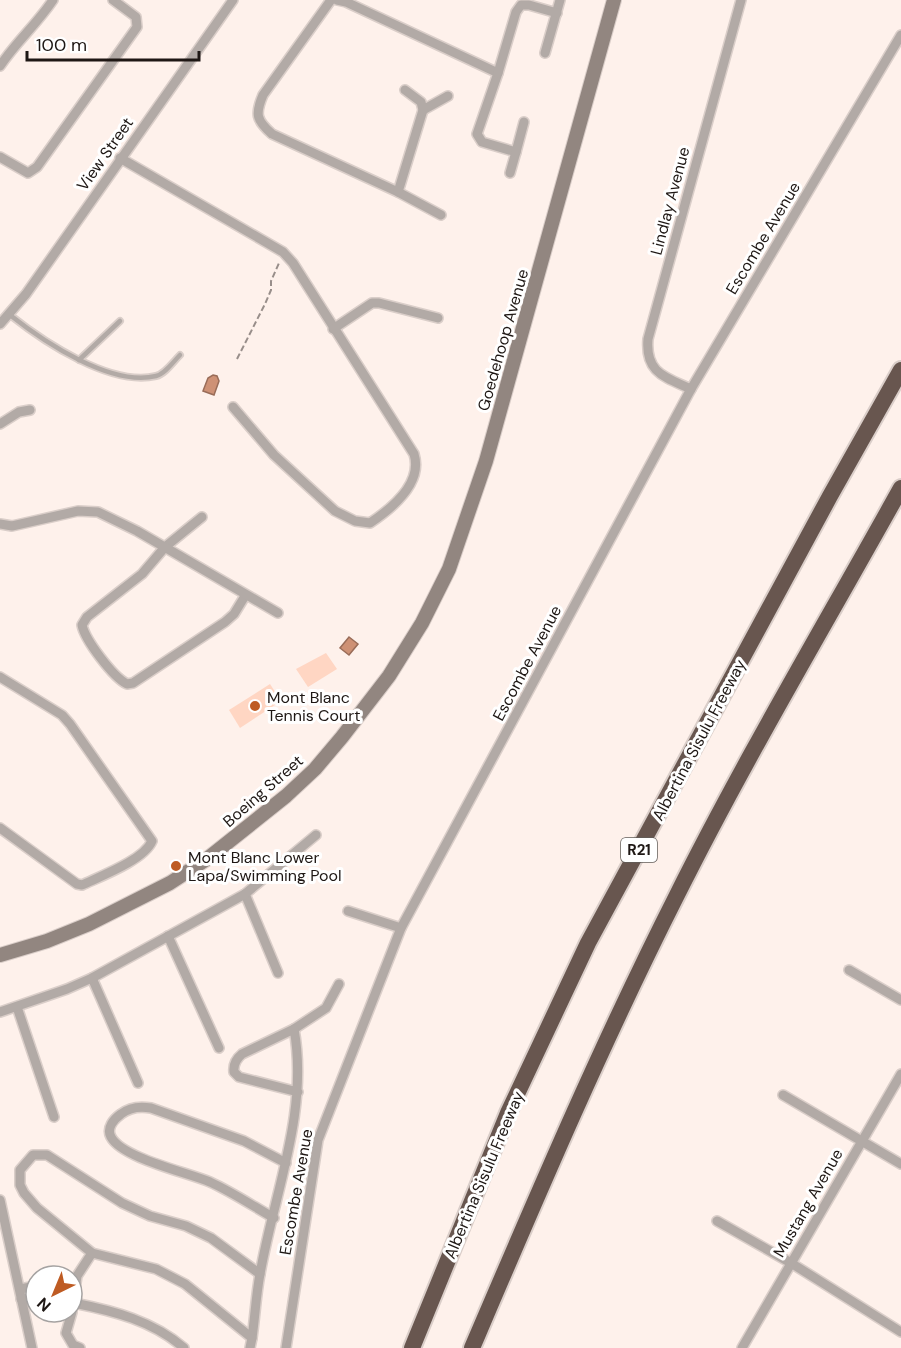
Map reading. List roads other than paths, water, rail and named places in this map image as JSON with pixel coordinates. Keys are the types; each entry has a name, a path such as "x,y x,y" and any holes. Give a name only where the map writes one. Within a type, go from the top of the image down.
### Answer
{"highway":[{"name":"Albertina Sisulu Freeway","path":"412,1348 508,1113 588,943 901,370"},
{"path":"472,1348 562,1136 677,894 901,489"}],"main road":[{"name":"Goedehoop Avenue","path":"389,676 422,623 449,569 486,461 614,0"},
{"name":"Boeing Street","path":"0,955 47,941 89,924 170,883 207,859 315,770 389,676"}],"street":[{"path":"0,66 18,43 34,28 53,0"},
{"path":"0,158 28,173 43,159 136,27 136,16 113,0"},
{"name":"View Street","path":"0,324 26,294 233,0"},
{"path":"332,0 263,95 257,113 261,125 272,134 398,192 441,215"},
{"path":"545,53 560,0"},
{"name":"Lindlay Avenue","path":"691,389 658,374 648,357 648,339 741,0"},
{"path":"343,1 498,73"},
{"path":"516,152 482,142 478,137 516,12 521,5 528,5 557,13"},
{"name":"Escombe Avenue","path":"286,1348 318,1140 401,928 691,389 901,35"},
{"path":"398,192 423,110 421,102 405,90"},
{"path":"423,110 448,96"},
{"path":"510,173 524,122"},
{"path":"120,158 283,252 293,262 415,460 416,469 405,492 390,509 370,524 355,520 335,511 274,454 233,407"},
{"path":"333,329 372,303 438,318"},
{"path":"0,424 19,412 30,410"},
{"path":"0,524 21,525 78,511 98,512 119,521 245,596 278,613"},
{"path":"202,518 165,547 142,574 87,617 82,625 87,638 116,676 123,682 133,683 225,622 234,614 245,596"},
{"path":"0,677 62,715 152,841 149,847 130,861 82,885 77,884 0,828"},
{"path":"0,1012 92,978 245,894 316,835"},
{"path":"245,894 278,973"},
{"path":"348,911 401,928"},
{"path":"168,936 219,1048"},
{"path":"849,970 901,1000"},
{"path":"92,978 138,1083"},
{"path":"298,1092 239,1077 234,1072 233,1066 242,1054 294,1029 326,1008 339,984"},
{"path":"17,1007 54,1117"},
{"path":"251,1343 260,1274 286,1163 298,1092 298,1056 294,1029"},
{"name":"Mustang Avenue","path":"742,1348 901,1074"},
{"path":"783,1095 901,1164"},
{"path":"274,1218 210,1182 127,1152 111,1139 110,1126 126,1110 140,1106 151,1108 244,1141 286,1163"},
{"path":"251,1343 185,1284 156,1269 92,1252 37,1208 24,1193 19,1177 20,1170 33,1155 47,1155 122,1203 150,1216 186,1226 211,1238 260,1274"},
{"path":"0,1200 32,1348"},
{"path":"717,1221 791,1263 901,1332"},
{"path":"84,1264 92,1252"},
{"path":"20,1294 24,1292"},
{"path":"20,1294 24,1295"},
{"path":"84,1309 109,1310 147,1324 169,1335 184,1348"},
{"path":"69,1324 66,1333 68,1340 80,1348"}],"lane":[{"path":"9,315 79,360 108,373 142,378 158,376 180,355"},
{"path":"79,360 120,321"}],"place":[{"name":"Mont Blanc Tennis Court","path":"255,706"},
{"name":"Mont Blanc Lower Lapa/Swimming Pool","path":"176,866"}]}
